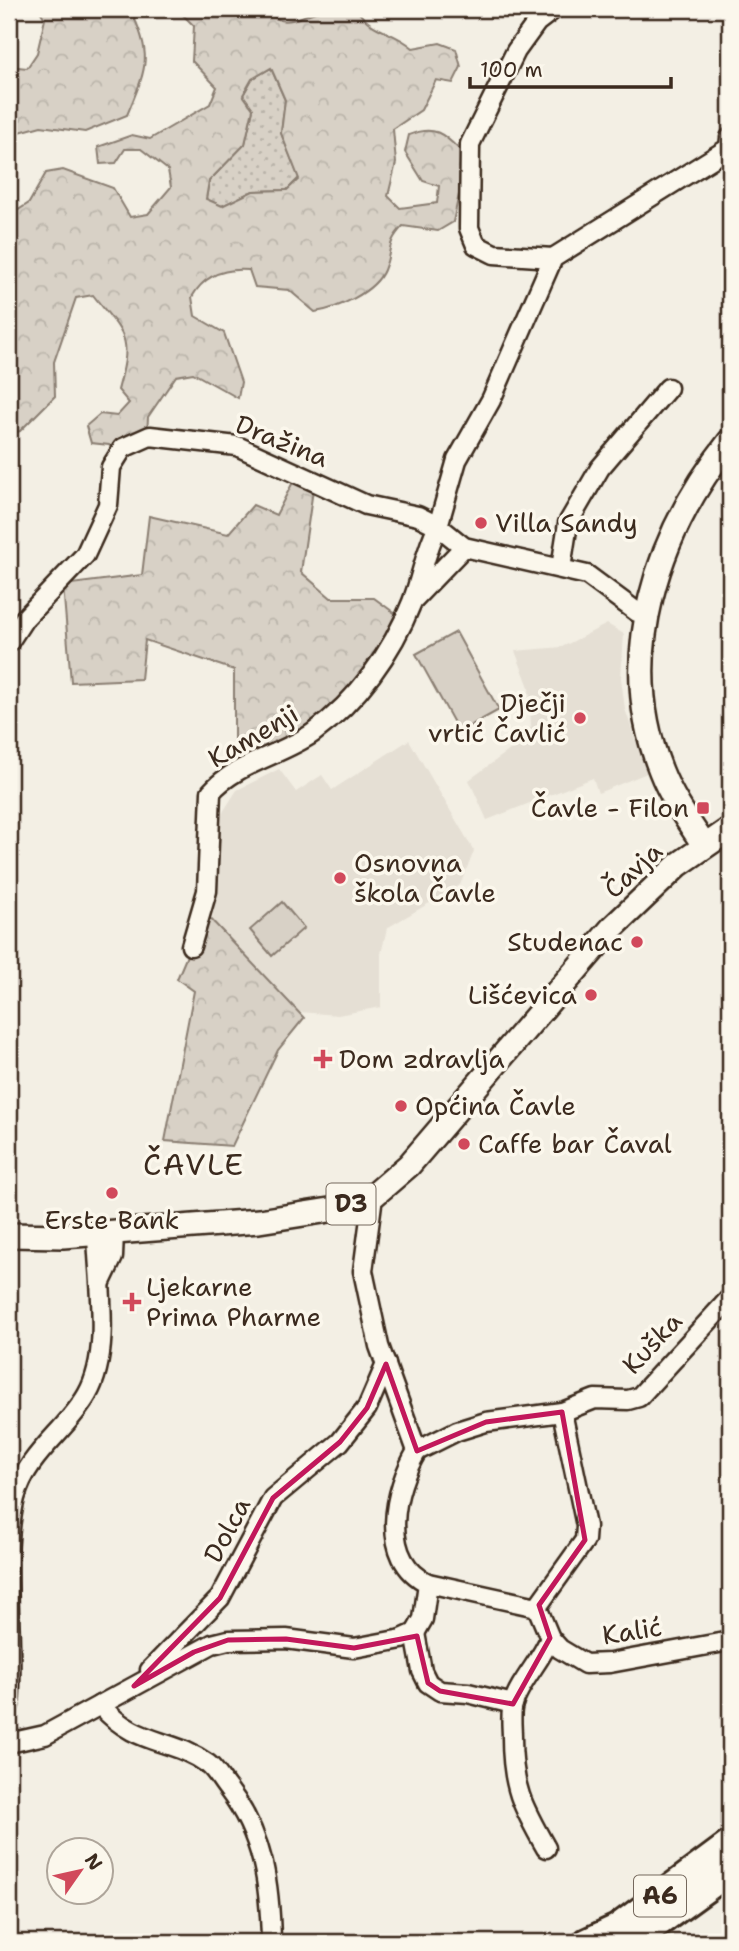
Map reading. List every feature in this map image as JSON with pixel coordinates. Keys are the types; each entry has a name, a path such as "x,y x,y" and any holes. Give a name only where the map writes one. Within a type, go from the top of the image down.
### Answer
{"highway":[{"name":"A6","path":"587,1942 617,1928 730,1843"},
{"name":"A6","path":"632,1942 730,1871"}],"main road":[{"name":"Čavja","path":"704,845 661,772 650,737 642,696 640,661 646,615 657,572 672,535 711,465 730,441"},
{"name":"Čavja","path":"9,1235 31,1238 259,1220 336,1209 373,1196 416,1157 612,928 704,845 730,829"}],"street":[{"path":"553,258 494,254 476,245 469,228 470,144 516,51 537,22 554,9"},
{"path":"646,615 637,612 587,575 464,547 438,526 457,460 491,400 553,258 729,148 730,138"},
{"path":"561,568 568,523 600,468 668,388"},
{"name":"Dražina","path":"9,642 24,619 85,555 108,505 111,467 123,449 150,436 237,446 366,505 418,516 438,526"},
{"name":"Kamenji","path":"191,946 207,891 211,792 219,783 311,735 336,716 379,667 413,601 430,542 438,526"},
{"name":"Kamenji","path":"413,601 464,547"},
{"path":"373,1196 363,1271 379,1346 417,1451 408,1466 393,1516 407,1567 415,1577 428,1583 537,1607 584,1540 586,1526 562,1412"},
{"path":"9,1705 10,1539 15,1500 24,1471 52,1435 73,1416 96,1378 101,1282 113,1257 105,1233"},
{"name":"Kuška","path":"417,1451 457,1431 486,1422 562,1412 595,1399 628,1400 639,1396 730,1298"},
{"name":"Dolca","path":"134,1686 220,1598 273,1499 340,1442 367,1408 386,1364"},
{"path":"9,1743 38,1738 194,1652 228,1640 286,1639 354,1648 402,1639 415,1633 423,1619 428,1583"},
{"name":"Kalić","path":"537,1607 550,1638 560,1649 585,1664 610,1663 730,1641"},
{"path":"415,1633 422,1671 428,1683 440,1691 468,1693 513,1704"},
{"path":"546,1848 520,1801 514,1781 513,1704 550,1638"},
{"path":"100,1705 120,1726 209,1765 236,1799 258,1839 270,1889 271,1942"}],"highlighted area":[{"path":"386,1364 417,1451 486,1422 562,1412 585,1540 539,1605 550,1638 513,1704 440,1691 428,1683 417,1636 354,1648 286,1639 228,1640 194,1652 134,1686 220,1598 273,1498 340,1442 367,1408"}],"shaded area":[{"name":"Dječji vrtić Čavlić","path":"607,624 624,634 621,678 625,709 647,773 598,793 593,778 487,820 469,780 518,744 531,727 529,687 515,651 562,647"},
{"name":"Osnovna škola Čavle","path":"409,740 474,851 460,885 387,928 381,954 381,1007 338,1015 299,1012 212,921 218,872 217,835 223,812 237,790 279,769 296,792 322,775 332,790"}],"green space":[{"path":"39,9 130,9 142,39 145,62 127,115 85,132 41,126 9,135 9,66 27,68 37,53 45,19"},
{"path":"177,9 262,9 279,20 286,21 324,10 357,10 376,28 413,48 440,43 456,49 461,67 453,83 436,80 421,110 393,129 396,163 388,196 400,208 437,203 439,186 423,181 405,152 409,135 435,131 447,138 467,157 453,222 438,231 403,226 391,243 384,270 373,285 354,298 324,310 315,312 289,290 255,287 249,270 231,270 209,278 192,297 195,316 224,333 241,382 238,398 193,373 176,376 148,417 147,435 113,450 109,445 91,443 86,426 100,414 117,416 129,403 118,390 125,358 124,338 93,295 76,298 54,362 55,396 20,431 9,434 9,179 15,212 29,203 46,173 63,170 113,188 130,217 148,214 171,187 168,170 141,149 125,149 116,163 100,164 98,147 132,135 150,139 210,104 217,87 192,61 194,26","holes":["271,68 285,100 281,133 299,179 287,190 253,191 222,206 206,199 209,181 245,144 253,109 243,95 252,79"]},
{"path":"271,68 285,100 281,133 299,178 287,190 253,191 222,206 206,199 209,181 245,144 253,109 243,95 252,79"},
{"path":"293,482 313,490 301,572 331,598 374,598 400,617 372,666 329,716 234,768 234,670 145,640 141,679 71,682 63,585 142,575 149,516 228,534 253,505 276,515"},
{"path":"456,632 499,710 459,732 416,654"},
{"path":"282,902 304,928 272,956 250,930"},
{"path":"205,913 304,1018 278,1050 232,1146 165,1141 194,991 177,979"}],"place":[{"name":"Villa Sandy","path":"481,523"},
{"name":"Dječji vrtić Čavlić","path":"580,718"},
{"name":"Čavle - Filon","path":"703,808"},
{"name":"Osnovna škola Čavle","path":"340,878"},
{"name":"Studenac","path":"637,942"},
{"name":"Lišćevica","path":"591,995"},
{"name":"Dom zdravlja","path":"323,1059"},
{"name":"Općina Čavle","path":"401,1106"},
{"name":"Caffe bar Čaval","path":"464,1144"},
{"name":"Erste Bank","path":"112,1193"},
{"name":"Ljekarne Prima Pharme","path":"132,1302"}],"district":[{"name":"ČAVLE","path":"194,1165"}]}
